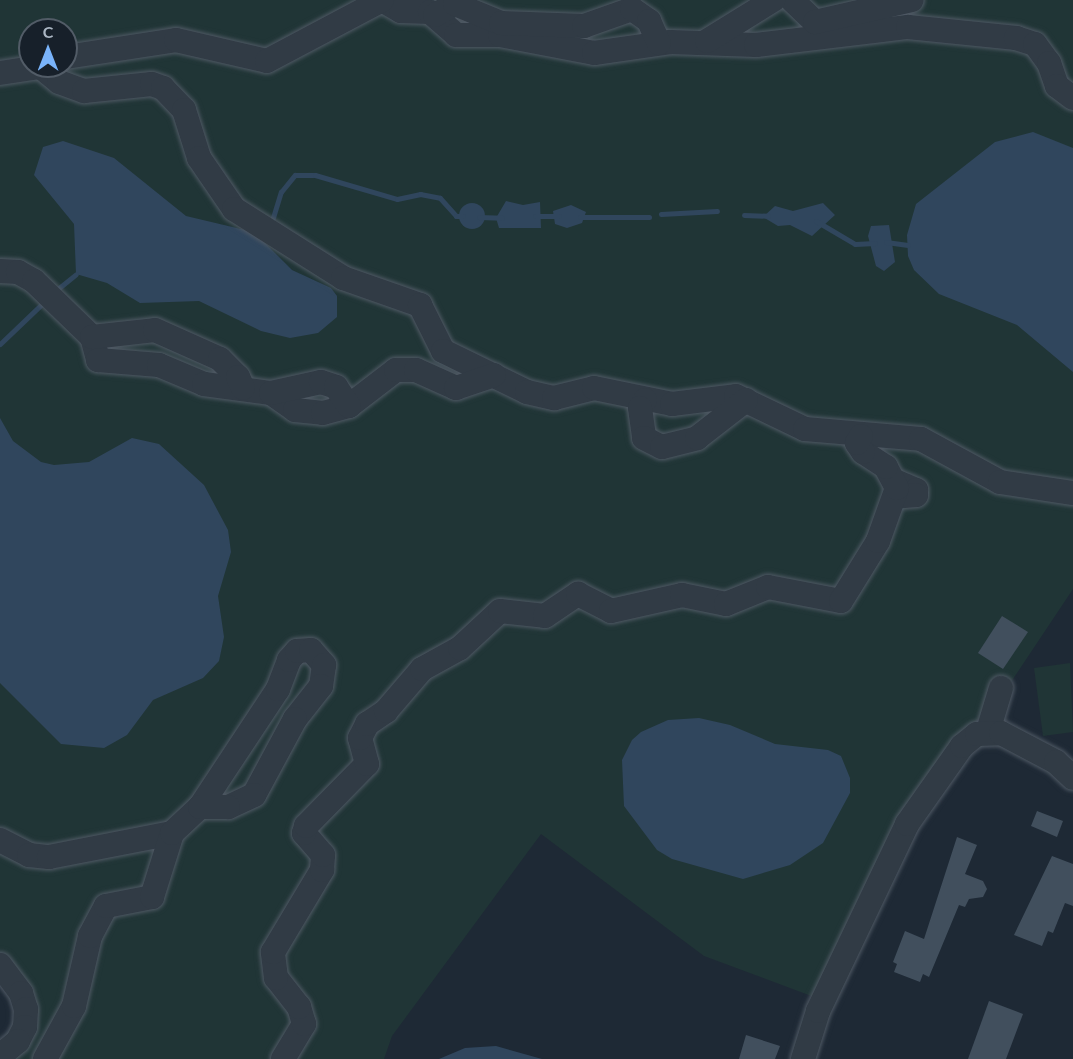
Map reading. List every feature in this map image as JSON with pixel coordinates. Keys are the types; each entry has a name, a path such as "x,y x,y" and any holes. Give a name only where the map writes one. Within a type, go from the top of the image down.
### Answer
{"street":[{"path":"78,55 176,40 267,61 382,0 401,11 435,15 454,4 501,23 584,26 632,9 649,21 659,43"},
{"path":"707,41 773,0"},
{"path":"792,0 815,22 912,0"},
{"path":"435,15 456,35 500,35 582,52 659,43 707,41 756,45 928,27 1016,38 1035,44 1049,63 1057,86 1073,98"},
{"path":"0,73 18,71"},
{"path":"55,78 59,82 84,91 152,84 163,88 184,110 194,147 224,199 249,222 278,240 303,249 344,278 420,305 443,351 545,398 594,388 672,404 723,395 747,400 794,426 861,436 921,439 1000,482 1073,493"},
{"path":"0,271 18,272 34,281 92,337 98,360 141,360 204,384 271,393 321,382 336,387 349,406 396,370 416,370 456,388 494,375"},
{"path":"92,337 155,330 220,359 238,377 243,388"},
{"path":"645,400 640,408 645,438 662,447 697,438 747,400"},
{"path":"283,1059 304,1024 299,1007 276,978 273,952 324,861 304,833 306,826 362,772 367,764 362,731 422,669 460,648 500,611 545,616 578,594 621,611 669,596 735,603 768,586 841,602 878,541 895,489 886,467 862,452 857,443 861,436"},
{"path":"45,1059 74,1006 99,917 113,901 152,897 172,833 200,807 278,689 290,660 297,651 311,650 324,665 321,686 295,719 254,795 228,807 200,807"},
{"path":"802,1059 818,1011 907,824 940,770 962,746 988,731 1001,688"},
{"path":"988,731 1017,739 1073,778"},
{"path":"0,840 29,855 49,857 172,833"},
{"path":"0,965 26,1009 25,1027 18,1041 0,1056"}],"green space":[{"path":"0,0 1073,0 1073,589 1005,691 933,767 814,997 704,956 541,834 392,1036 384,1059 5,1059 37,1029 35,1000 0,960"},
{"path":"1070,663 1073,732 1043,736 1034,668"}],"water":[{"path":"1033,132 1073,148 1073,372 1017,325 939,294 914,270 908,256 907,235 916,204 995,142"},
{"path":"63,141 114,158 186,216 245,230 262,240 292,270 331,288 337,296 337,317 318,333 290,338 261,331 199,301 140,303 107,283 76,274 74,224 34,175 43,147"},
{"path":"506,201 523,205 540,202 541,228 499,228 496,218"},
{"path":"472,203 481,207 485,216 481,225 472,229 463,225 459,216 463,207"},
{"path":"823,203 835,215 812,236 790,225 778,226 763,217 775,206 793,211"},
{"path":"571,205 586,212 582,223 567,228 555,224 553,211"},
{"path":"889,225 895,262 884,271 876,266 868,236 871,226"},
{"path":"0,418 13,441 41,462 54,465 89,462 132,438 159,444 204,485 228,530 231,552 218,596 224,637 219,661 203,678 153,700 127,735 104,748 61,744 0,683"},
{"path":"699,718 730,725 775,744 828,750 841,756 850,778 850,793 823,843 790,865 743,879 672,859 657,850 624,806 622,760 632,740 641,732 668,720"},
{"path":"496,1046 542,1059 439,1059 465,1048"}],"building":[{"path":"1002,616 1028,632 1003,669 978,653"},
{"path":"1037,811 1063,821 1057,837 1031,826"},
{"path":"957,837 977,845 965,874 983,881 987,889 983,897 969,899 965,907 959,905 929,977 923,974 920,982 894,972 897,964 893,962 905,931 924,939"},
{"path":"1052,856 1073,864 1073,906 1065,903 1053,933 1048,931 1042,946 1014,935"},
{"path":"989,1001 1023,1014 1006,1059 968,1059"},
{"path":"746,1035 780,1046 775,1059 739,1059"}],"waterway":[{"path":"271,224 281,192 295,175 315,175 397,199 420,194 440,198 456,216 463,216"},
{"path":"661,214 717,211"},
{"path":"744,215 768,216"},
{"path":"535,216 559,216"},
{"path":"479,217 502,218"},
{"path":"580,217 649,217"},
{"path":"816,221 855,244 875,243"},
{"path":"886,242 908,245"},
{"path":"54,292 76,274"},
{"path":"0,344 45,301"}]}
